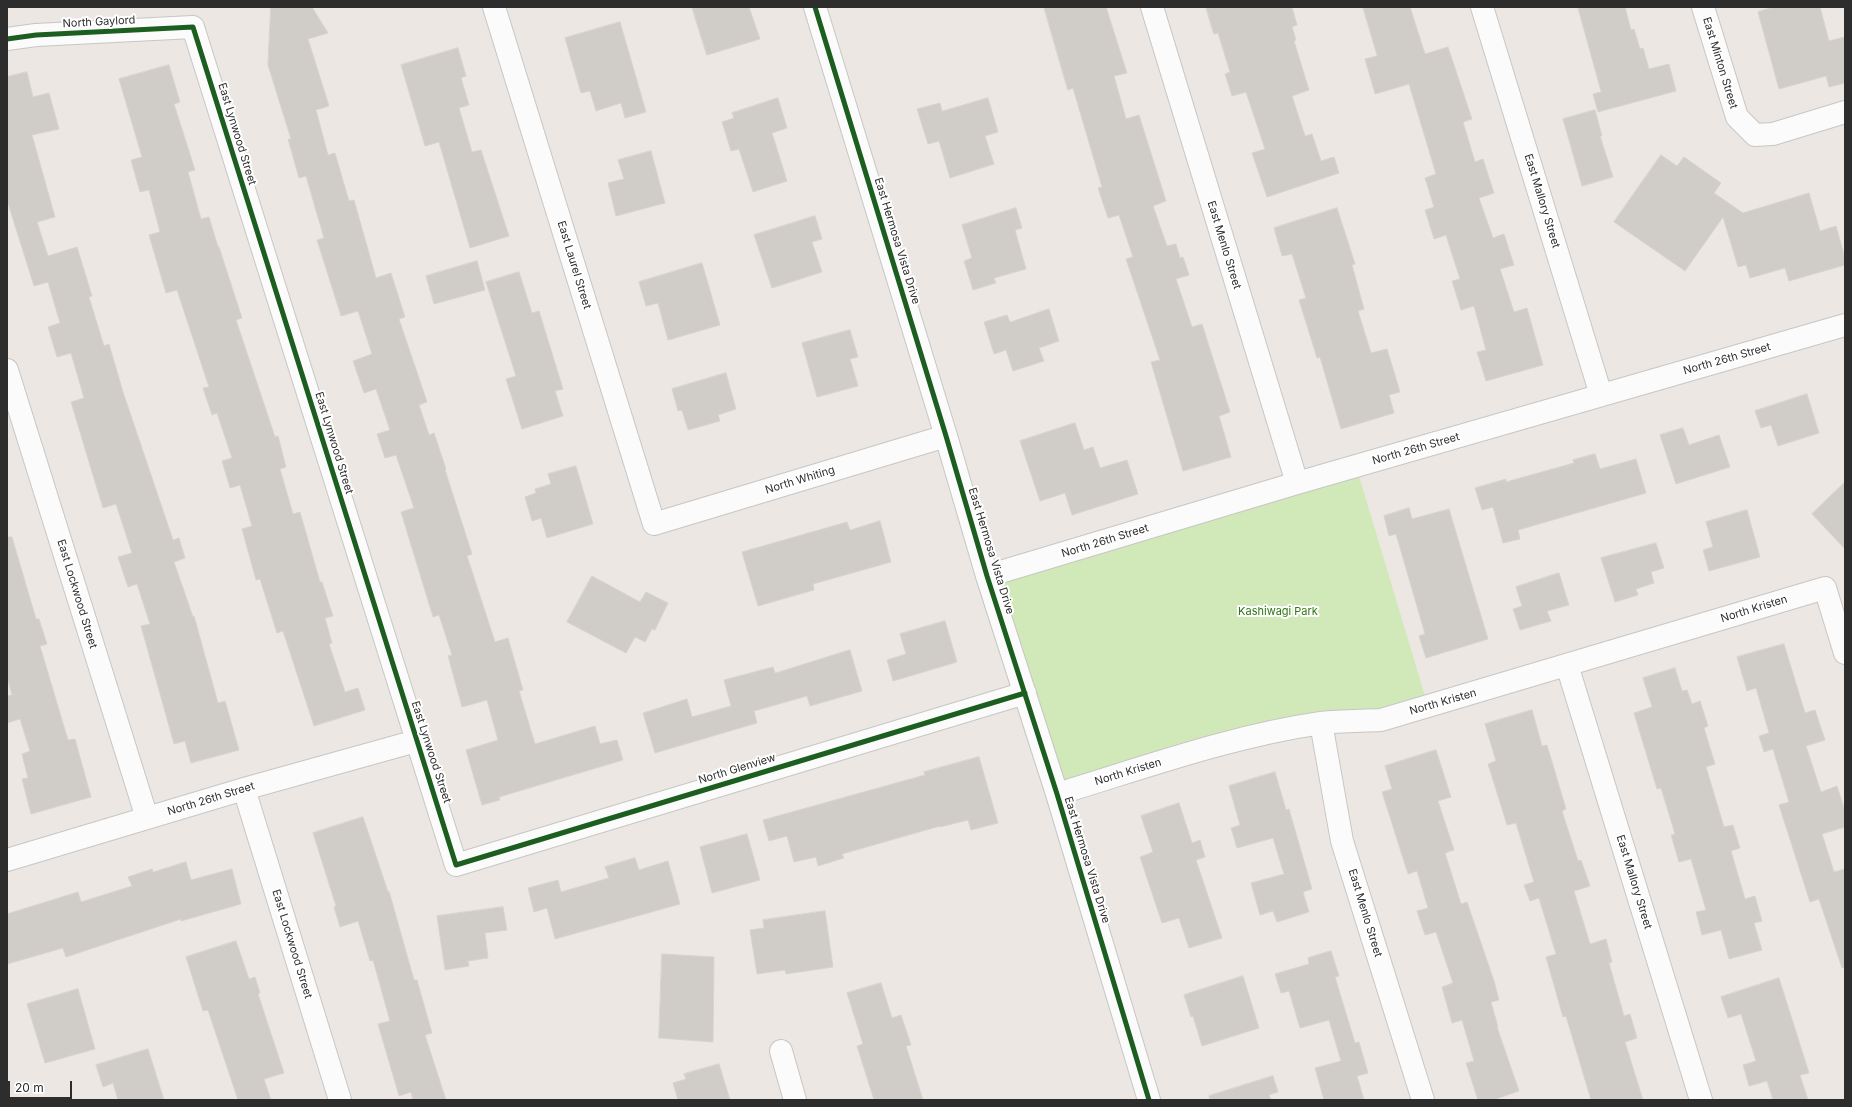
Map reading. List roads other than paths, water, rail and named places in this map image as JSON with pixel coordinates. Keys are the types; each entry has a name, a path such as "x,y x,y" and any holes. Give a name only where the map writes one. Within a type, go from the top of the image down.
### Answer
{"street":[{"name":"East Laurel Street","path":"494,7 654,524"},
{"name":"East Hermosa Vista Drive","path":"815,7 946,436 987,576 1057,794 1149,1100"},
{"name":"East Menlo Street","path":"1152,7 1297,483"},
{"name":"East Mallory Street","path":"1482,7 1601,396"},
{"name":"East Minton Street","path":"1702,7 1737,117 1755,135 1773,134 1845,112"},
{"name":"North Gaylord","path":"7,39 36,35 193,27"},
{"name":"East Lynwood Street","path":"193,27 456,865"},
{"name":"North 26th Street","path":"987,576 1297,483 1845,325"},
{"name":"East Lockwood Street","path":"7,370 147,818"},
{"name":"North Whiting","path":"654,524 946,436"},
{"name":"North Kristen","path":"1057,794 1193,752 1256,736 1321,723 1381,720 1825,588 1845,652"},
{"name":"East Mallory Street","path":"1567,665 1701,1100"},
{"name":"North Glenview","path":"456,865 1024,693"},
{"name":"East Menlo Street","path":"1321,723 1342,841 1423,1100"},
{"name":"North 26th Street","path":"7,860 244,789 416,741"},
{"name":"East Lockwood Street","path":"244,789 340,1100"},
{"path":"781,1051 795,1100"}],"park label":[{"name":"Kashiwagi Park","path":"1278,612"}]}
